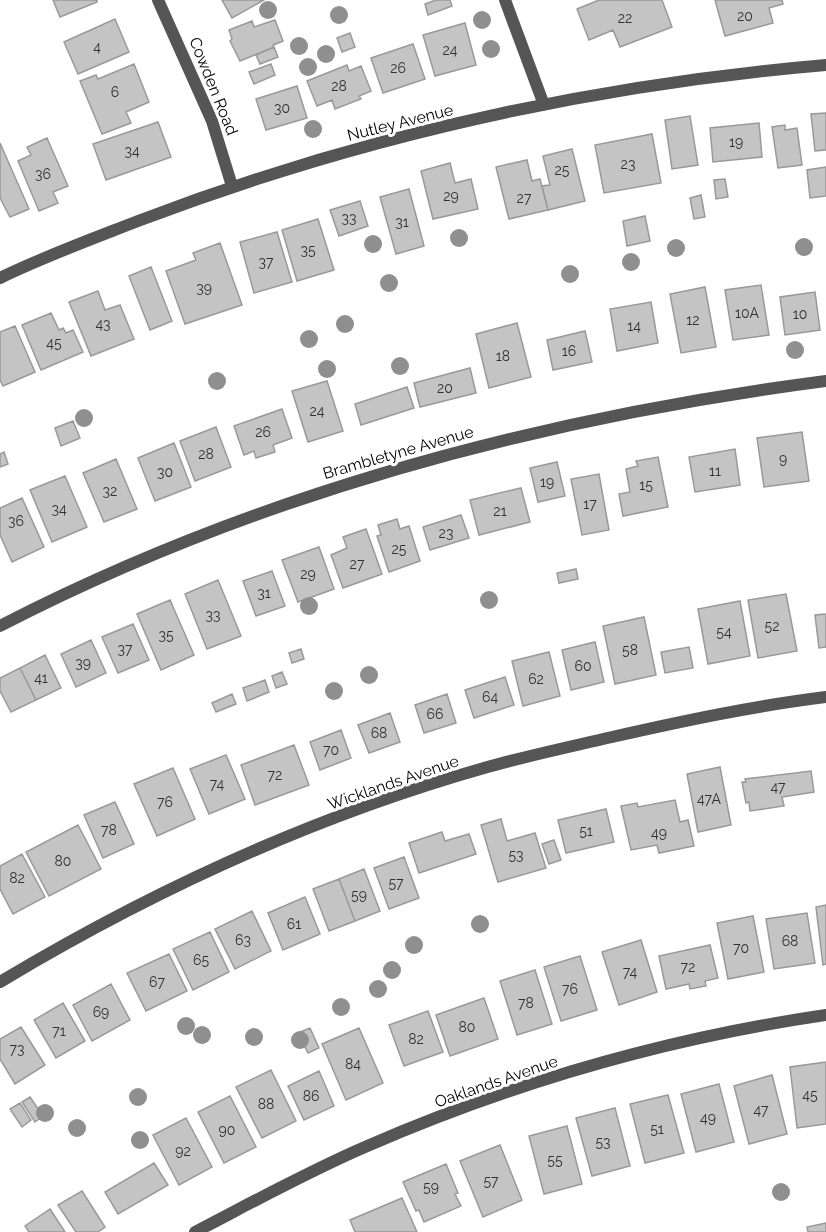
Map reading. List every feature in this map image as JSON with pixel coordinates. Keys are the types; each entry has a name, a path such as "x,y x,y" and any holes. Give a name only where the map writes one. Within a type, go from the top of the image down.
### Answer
{"street":[{"name":"Cowden Road","path":"158,0 212,122 232,186"},
{"path":"505,0 544,105"},
{"name":"Nutley Avenue","path":"0,278 87,240 232,186 413,135 544,105 693,79 826,65"},
{"name":"Brambletyne Avenue","path":"0,626 77,589 199,537 298,499 368,477 512,437 591,420 701,399 826,381"},
{"name":"Wicklands Avenue","path":"0,982 154,897 238,859 360,810 443,781 530,756 690,719 826,697"},
{"name":"Oaklands Avenue","path":"195,1232 272,1191 364,1147 535,1083 648,1049 732,1029 826,1015"}],"building":[{"path":"53,0 97,0 97,2 60,17"},
{"path":"222,0 264,0 232,18"},
{"path":"436,0 450,0 452,6 428,15 425,4"},
{"path":"599,0 662,0 672,27 620,47 613,30 589,40 577,9"},
{"path":"715,0 782,0 783,4 769,8 773,23 725,36"},
{"path":"115,19 129,52 78,74 64,42"},
{"path":"275,20 283,41 240,61 230,41 232,39 229,30 252,21 254,27"},
{"path":"465,23 476,65 435,76 423,35"},
{"path":"350,33 355,47 342,52 337,38"},
{"path":"413,44 425,79 383,93 371,58"},
{"path":"274,47 278,57 260,64 256,55"},
{"path":"134,64 149,102 126,112 131,123 102,134 80,81 96,75 98,79"},
{"path":"271,64 275,75 254,84 249,72"},
{"path":"347,65 349,71 361,66 371,91 359,96 361,99 335,109 332,100 317,106 307,81"},
{"path":"297,86 307,118 266,130 256,99"},
{"path":"826,113 826,150 815,151 811,114"},
{"path":"690,116 698,165 672,169 665,120"},
{"path":"158,122 171,157 106,180 93,144"},
{"path":"759,123 762,157 713,162 710,128"},
{"path":"785,125 785,130 797,128 802,165 778,168 772,127"},
{"path":"652,134 661,183 604,193 595,145"},
{"path":"47,138 68,186 53,192 58,203 39,211 18,161 31,155 27,147"},
{"path":"0,143 29,209 10,217 0,198"},
{"path":"572,149 585,201 548,210 542,186 550,185 543,156"},
{"path":"527,160 532,181 540,179 548,210 509,219 496,167"},
{"path":"450,163 455,183 471,179 478,209 433,219 421,171"},
{"path":"826,167 826,196 810,198 807,170"},
{"path":"725,179 728,197 716,199 714,180"},
{"path":"409,189 424,246 396,254 380,197"},
{"path":"701,195 705,217 694,219 690,198"},
{"path":"360,201 368,226 339,236 330,210"},
{"path":"645,216 650,241 627,246 623,221"},
{"path":"318,219 334,270 297,281 282,230"},
{"path":"277,232 292,282 254,293 240,242"},
{"path":"220,243 242,305 185,324 166,271 196,260 193,253"},
{"path":"151,267 172,321 150,330 129,276"},
{"path":"761,285 769,335 733,340 725,290"},
{"path":"705,287 716,347 681,353 670,294"},
{"path":"98,291 105,310 120,305 134,339 91,356 69,302"},
{"path":"815,292 820,330 785,335 780,297"},
{"path":"651,302 658,343 617,351 610,309"},
{"path":"51,313 59,330 63,328 66,333 73,330 83,352 41,370 22,325"},
{"path":"517,323 531,377 489,388 476,334"},
{"path":"15,326 35,372 3,386 0,380 0,332"},
{"path":"585,331 592,362 553,370 547,340"},
{"path":"470,368 476,393 420,407 414,383"},
{"path":"327,381 343,431 308,442 292,391"},
{"path":"407,387 414,408 361,425 355,404"},
{"path":"282,409 292,438 273,445 275,452 256,458 254,451 244,455 234,426"},
{"path":"73,421 80,438 61,446 55,428"},
{"path":"216,427 231,467 195,481 180,441"},
{"path":"802,432 809,481 764,487 757,438"},
{"path":"174,443 191,487 155,501 138,458"},
{"path":"735,449 740,485 695,492 689,457"},
{"path":"4,452 8,464 0,467 0,454"},
{"path":"658,457 668,507 623,516 619,494 630,492 626,469 638,466 636,461"},
{"path":"116,459 137,509 104,522 83,473"},
{"path":"557,462 565,496 538,502 530,468"},
{"path":"599,474 609,530 582,535 571,479"},
{"path":"65,476 87,527 52,542 30,490"},
{"path":"521,488 530,522 479,535 470,500"},
{"path":"22,498 44,547 12,562 0,535 0,508"},
{"path":"461,515 469,538 430,550 423,527"},
{"path":"397,519 400,529 409,526 420,561 389,572 377,536 381,535 378,525"},
{"path":"366,529 382,574 343,588 331,555 347,548 343,537"},
{"path":"319,547 334,589 298,602 282,560"},
{"path":"576,569 578,579 559,583 557,573"},
{"path":"272,571 285,606 256,616 243,581"},
{"path":"218,580 241,636 207,649 185,594"},
{"path":"786,594 797,651 758,658 748,600"},
{"path":"170,600 194,655 161,670 137,614"},
{"path":"740,601 750,656 708,664 698,609"},
{"path":"826,614 826,647 819,648 815,615"},
{"path":"644,617 656,675 615,684 603,626"},
{"path":"133,624 149,660 118,673 102,637"},
{"path":"91,640 106,673 76,687 61,654"},
{"path":"595,642 604,682 571,690 562,650"},
{"path":"689,647 693,668 665,673 661,652"},
{"path":"301,649 304,659 292,663 289,653"},
{"path":"549,652 560,696 523,706 512,661"},
{"path":"45,655 61,688 36,700 20,668"},
{"path":"20,668 36,700 11,712 0,691 0,678"},
{"path":"282,672 287,684 276,688 272,676"},
{"path":"505,677 514,705 474,718 465,690"},
{"path":"265,680 269,692 247,701 243,688"},
{"path":"232,694 236,704 216,712 212,703"},
{"path":"447,694 456,723 424,733 415,705"},
{"path":"390,713 400,742 369,753 358,725"},
{"path":"341,730 351,758 320,770 310,742"},
{"path":"294,745 309,785 255,805 241,765"},
{"path":"226,755 245,799 209,814 190,769"},
{"path":"720,767 731,825 698,832 687,774"},
{"path":"173,768 195,819 157,836 134,784"},
{"path":"811,771 814,792 782,797 784,806 750,811 742,782 746,782 745,779"},
{"path":"675,800 680,822 688,820 694,846 659,853 657,845 631,850 621,806 637,803 638,807"},
{"path":"115,802 134,844 103,858 84,815"},
{"path":"606,809 614,842 566,853 558,820"},
{"path":"501,819 507,841 535,833 546,868 498,882 481,825"},
{"path":"78,825 101,869 49,896 26,852"},
{"path":"442,832 445,841 469,834 476,854 419,873 409,843"},
{"path":"554,840 561,860 549,864 542,844"},
{"path":"22,854 45,897 13,914 0,889 0,866"},
{"path":"404,857 419,898 389,909 374,868"},
{"path":"364,869 380,911 355,921 339,879"},
{"path":"339,879 355,921 329,931 313,889"},
{"path":"305,897 320,934 283,950 268,913"},
{"path":"826,905 826,964 823,965 816,907"},
{"path":"252,911 271,951 235,969 215,929"},
{"path":"807,913 815,963 774,969 766,919"},
{"path":"753,916 764,972 728,979 717,923"},
{"path":"210,932 229,972 193,990 173,949"},
{"path":"641,940 657,992 619,1005 602,952"},
{"path":"710,945 718,978 705,981 706,986 690,989 689,984 666,989 659,956"},
{"path":"169,954 187,991 146,1011 127,973"},
{"path":"580,956 597,1010 561,1021 544,967"},
{"path":"535,970 552,1024 517,1035 500,981"},
{"path":"111,984 130,1020 92,1041 73,1005"},
{"path":"484,998 498,1039 450,1056 436,1015"},
{"path":"63,1003 85,1041 56,1058 34,1020"},
{"path":"428,1011 443,1052 404,1066 389,1025"},
{"path":"21,1027 45,1065 15,1084 0,1059 0,1039"},
{"path":"310,1028 319,1048 308,1053 298,1033"},
{"path":"359,1028 383,1083 346,1100 322,1044"},
{"path":"826,1062 826,1124 797,1128 790,1067"},
{"path":"271,1070 296,1121 262,1138 236,1087"},
{"path":"319,1071 334,1106 304,1120 288,1086"},
{"path":"772,1075 787,1134 749,1144 734,1086"},
{"path":"719,1084 734,1142 696,1152 681,1094"},
{"path":"668,1095 684,1153 645,1163 630,1104"},
{"path":"230,1096 256,1147 224,1163 198,1112"},
{"path":"30,1097 43,1116 35,1122 22,1102"},
{"path":"20,1103 31,1120 22,1127 10,1109"},
{"path":"615,1108 630,1166 592,1176 576,1118"},
{"path":"186,1118 212,1167 179,1185 153,1135"},
{"path":"567,1126 582,1184 544,1194 529,1136"},
{"path":"500,1145 522,1200 483,1217 460,1161"},
{"path":"154,1163 168,1185 118,1214 105,1192"},
{"path":"446,1164 461,1206 424,1222 419,1210 416,1211 403,1182"},
{"path":"82,1191 105,1227 98,1232 76,1232 58,1205"},
{"path":"402,1198 417,1232 355,1232 350,1220"},
{"path":"50,1209 65,1232 29,1232 25,1226"},
{"path":"826,1223 826,1232 808,1232 807,1227"}]}
